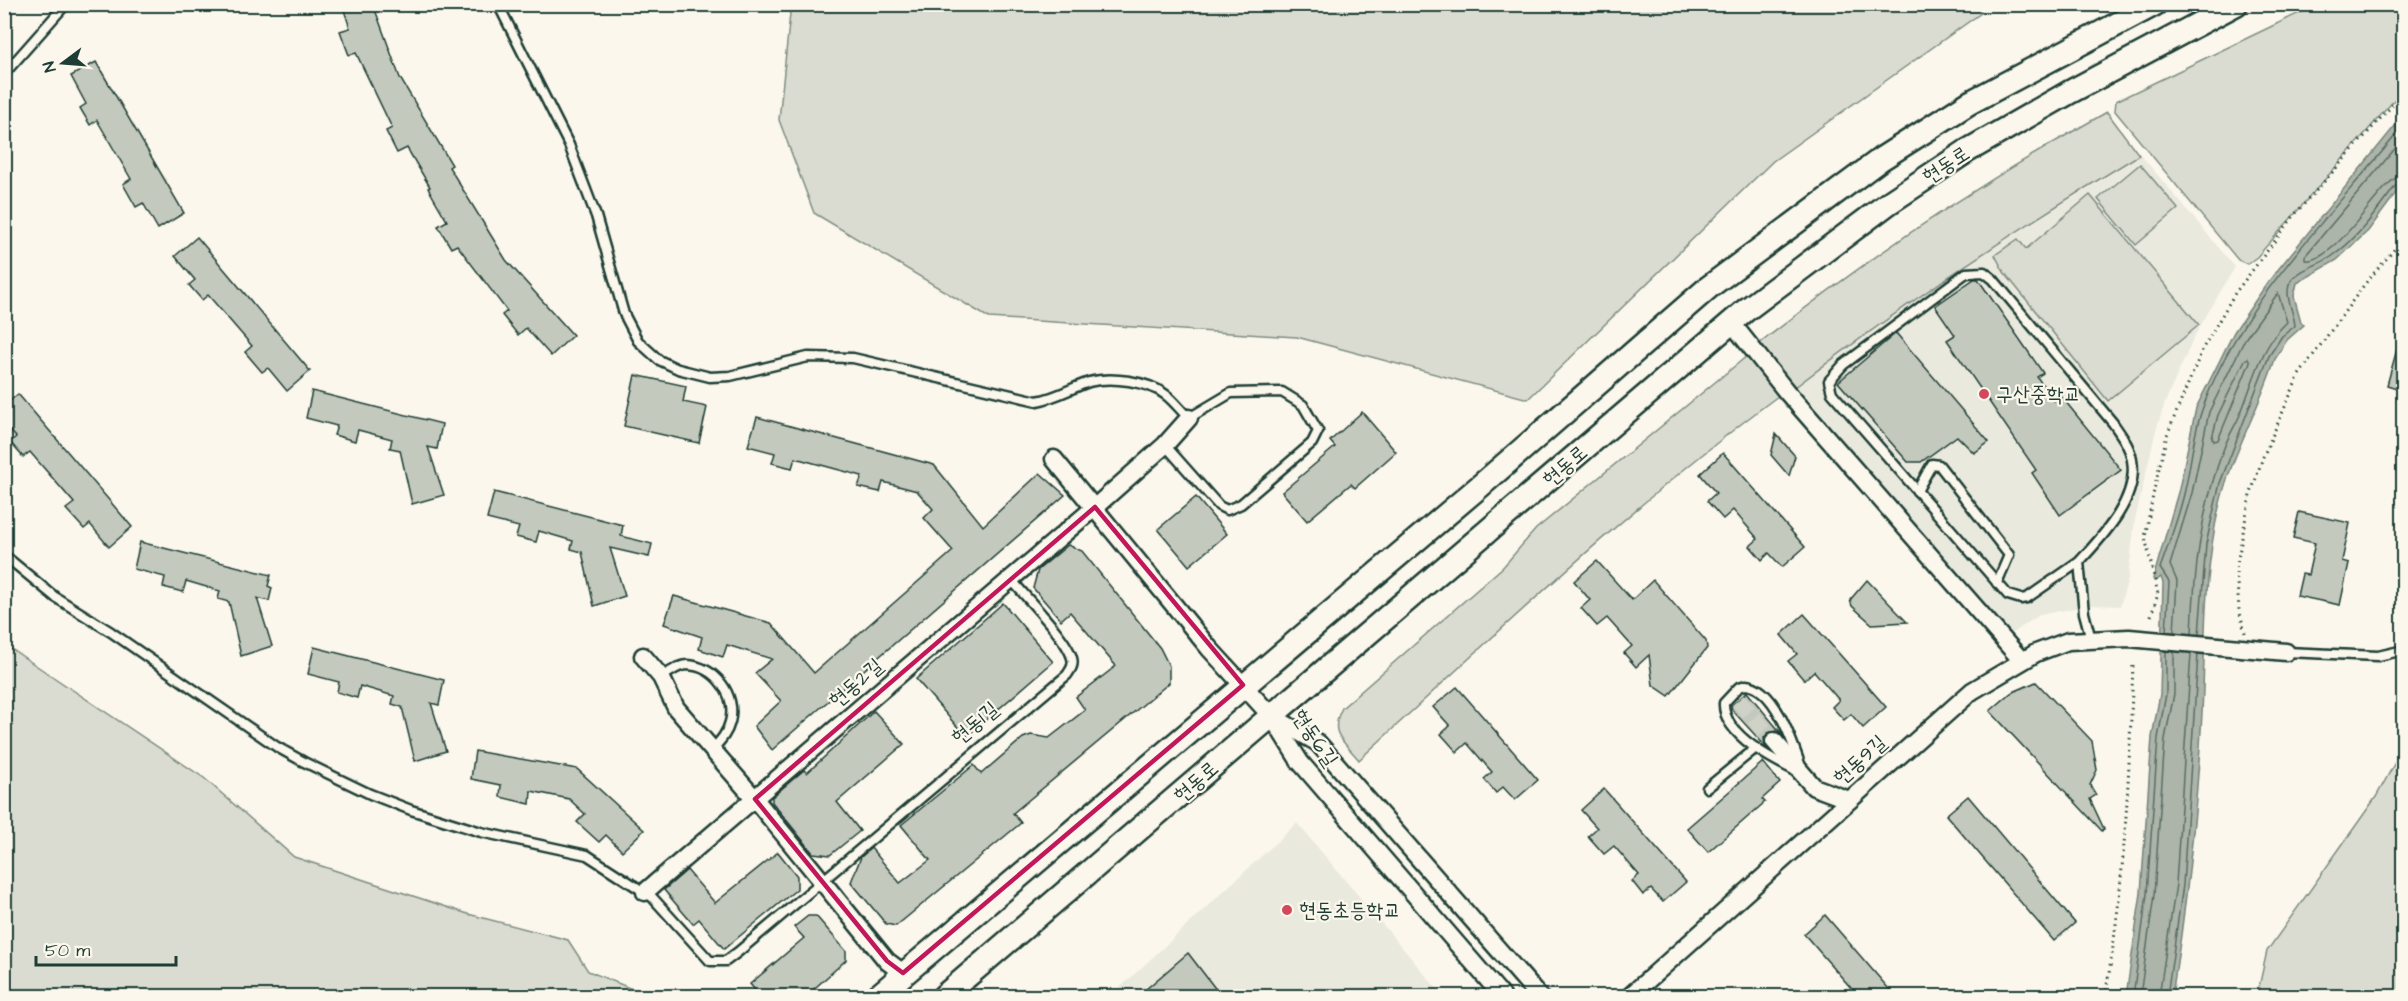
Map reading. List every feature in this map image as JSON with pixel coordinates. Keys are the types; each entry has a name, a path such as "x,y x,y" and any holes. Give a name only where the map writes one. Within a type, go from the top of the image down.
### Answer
{"main road":[{"name":"현동로","path":"878,996 1479,487 1709,287 1881,159 1969,103 2155,4"},
{"name":"현동로","path":"944,996 1731,322 1890,202 1967,151 2070,92 2236,4"}],"street":[{"path":"1731,322 1786,391 2022,661"},
{"name":"현동2길","path":"645,892 1095,507 1165,445 1189,418"},
{"path":"1054,459 1209,648 1272,717"},
{"name":"현동9길","path":"1630,996 1972,691 2022,661 2054,645 2091,639 2129,638 2241,650 2286,652"},
{"path":"643,656 662,677 676,708 755,799 887,961 903,973"},
{"name":"현동6길","path":"1272,717 1300,762 1502,996"},
{"name":"현동6길","path":"1272,717 1318,743 1539,996"},
{"path":"1774,741 1814,787 1849,800"}],"lane":[{"path":"4,74 66,4"},
{"path":"498,4 569,146 596,216 624,314 638,342 659,360 678,369 710,377 730,376 808,357 853,358 1037,401 1053,398 1098,380 1137,383 1153,387 1167,396 1189,418"},
{"path":"1984,272 1993,279 2113,423 2127,445 2133,461 2132,478 2127,495 2101,538 2079,562 2021,599 2008,595 1832,393 1829,381 1843,364 1966,273 1984,272"},
{"name":"현동2길","path":"1165,445 1220,506 1227,510 1250,497 1312,443 1318,431 1303,405 1282,392 1231,393 1189,418"},
{"path":"1917,491 1932,464 1938,465 2009,555 1997,583"},
{"path":"4,555 55,597 111,632 277,747 304,762 370,794 411,810 481,832 587,855 645,892"},
{"path":"2079,562 2084,613 2091,639"},
{"name":"현동1길","path":"645,892 704,957 717,963 726,961 1072,668 1072,658 1065,645 1011,579"},
{"path":"2286,652 2378,656 2403,650"},
{"path":"662,677 685,665 704,668 715,675 725,689 730,701 731,719 726,734 712,750"},
{"path":"1752,685 1781,715 1804,775 1756,748 1727,717 1724,703 1739,687 1752,685"},
{"path":"1707,788 1756,748"}],"path":[{"path":"2151,616 2158,594 2145,537 2154,484 2167,435 2204,348 2235,293 2297,212 2403,92"},
{"path":"2241,650 2236,569 2245,515 2263,457 2299,375 2364,285 2403,238"},
{"path":"2105,996 2112,962 2127,782 2133,663"}],"highlighted area":[{"path":"1095,507 1243,685 903,973 887,961 755,799"}],"shaded area":[{"path":"785,5 1978,5 1981,13 1773,161 1528,399 1297,337 989,318 814,213 779,120 790,14"},
{"path":"2316,5 2403,5 2403,90 2257,257 2247,264 2238,260 2115,111 2116,101"},
{"path":"2107,112 2139,155 1964,267 1878,326 1794,388 1759,344 1842,281 1928,221 2016,165"},
{"name":"구산중학교","path":"2141,155 2235,267 2195,335 2166,400 2156,430 2135,520 2128,579 2120,606 2091,605 2039,615 2010,635 1794,388 1887,318 1954,272"},
{"path":"2140,164 2178,209 2136,245 2098,199"},
{"path":"2090,195 2199,325 2108,401 2004,272 1995,255 2018,239 2026,249"},
{"path":"1747,356 1778,396 1723,438 1616,527 1359,760 1343,742 1337,731 1336,724 1342,708 1503,567 1536,529"},
{"path":"4,644 204,778 294,857 468,914 568,940 588,971 649,996 5,996"},
{"path":"2403,748 2403,996 2257,996 2267,951 2376,797"},
{"name":"현동초등학교","path":"1297,823 1443,996 1111,996"}],"water":[{"path":"2403,116 2403,184 2368,231 2337,260 2297,283 2294,296 2301,322 2304,325 2287,340 2275,359 2224,488 2214,534 2207,590 2203,702 2196,797 2186,897 2172,996 2126,996 2141,893 2152,737 2160,694 2163,583 2161,577 2156,581 2153,579 2179,489 2196,408 2234,332 2268,282"}],"building":[{"path":"342,4 373,4 400,78 452,165 449,167 506,260 573,335 551,356 526,328 518,335 502,315 507,311 457,245 451,248 438,226 447,221 428,188 430,187 407,148 397,153 386,131 392,128 356,53 349,55 340,31 350,28"},
{"path":"96,62 184,213 158,229 143,203 136,207 123,184 131,179 97,120 90,125 80,108 86,104 71,76"},
{"path":"197,237 310,371 287,391 268,368 262,372 245,352 252,346 208,295 202,300 189,285 195,280 175,256"},
{"path":"1974,279 1978,279 2043,373 2037,377 2054,401 2061,396 2121,470 2060,515 2032,473 2036,470 1947,340 1955,335 1935,306"},
{"path":"1896,333 1989,442 1974,453 1957,436 1921,462 1908,462 1838,382"},
{"path":"2399,342 2403,343 2403,390 2387,385"},
{"path":"635,375 686,386 683,402 707,407 699,443 624,426"},
{"path":"312,391 442,424 437,449 428,447 444,495 412,504 400,450 390,448 392,439 358,430 355,441 334,435 337,426 306,418"},
{"path":"18,394 132,527 109,547 90,524 84,529 66,509 74,503 30,452 23,457 10,442 16,437 4,424 4,406"},
{"path":"1362,412 1396,452 1355,488 1351,484 1307,521 1282,492 1335,447 1330,441"},
{"path":"757,417 934,465 983,526 1040,473 1065,495 772,750 754,726 781,701 755,673 772,659 727,645 723,657 699,649 702,637 664,624 674,596 771,623 814,673 953,551 924,518 933,509 917,491 883,482 880,492 858,487 862,476 795,458 792,468 772,463 775,453 748,446"},
{"path":"1776,434 1795,456 1789,476 1771,455"},
{"path":"1723,453 1805,547 1782,567 1769,553 1762,560 1750,546 1758,539 1733,510 1723,519 1707,501 1716,493 1700,474"},
{"path":"494,492 623,525 621,536 652,544 649,557 610,548 625,596 594,606 582,552 571,549 573,541 539,531 536,542 516,537 519,527 487,519"},
{"path":"1196,497 1227,534 1189,566 1158,529"},
{"path":"2299,512 2350,523 2342,561 2349,563 2340,605 2297,596 2302,574 2308,575 2315,543 2293,538"},
{"path":"140,542 271,575 268,586 272,588 269,601 257,598 272,646 241,656 229,602 218,599 220,591 186,581 183,592 163,587 165,577 134,569"},
{"path":"1068,545 1082,551 1160,648 1169,666 1169,683 1013,813 1021,823 896,926 886,924 851,882 861,857 871,848 900,883 930,860 901,825 974,765 981,774 1023,738 1031,735 1049,738 1085,710 1076,697 1116,666 1070,612 1061,620 1033,588 1038,570"},
{"path":"1597,561 1632,600 1653,580 1706,641 1707,648 1669,696 1653,685 1649,655 1636,667 1624,653 1632,646 1607,618 1597,626 1581,608 1590,600 1574,581"},
{"path":"1867,580 1907,622 1872,624 1852,606 1850,600"},
{"path":"1003,603 1053,662 966,737 916,679"},
{"path":"1804,614 1886,707 1863,728 1851,714 1844,720 1832,707 1839,700 1814,671 1804,680 1788,661 1797,654 1781,635"},
{"path":"314,647 444,680 439,705 431,703 446,751 415,761 402,707 392,704 394,696 360,686 357,698 337,692 339,682 308,674"},
{"path":"2036,682 2092,741 2097,770 2090,785 2096,795 2090,799 2104,829 2102,831 1990,711 2011,693"},
{"path":"1457,687 1538,780 1515,800 1503,787 1496,793 1484,779 1492,772 1467,743 1457,752 1441,734 1450,726 1433,707"},
{"path":"1747,692 1782,734 1777,731 1768,733 1764,738 1766,747 1732,710 1731,706"},
{"path":"874,711 904,744 837,802 860,831 830,855 813,853 772,802 772,797 804,770 807,773"},
{"path":"475,751 577,769 644,830 622,851 606,835 599,842 577,822 585,814 569,799 531,791 530,804 500,797 501,785 471,779"},
{"path":"1763,762 1780,783 1762,799 1765,802 1708,852 1687,828"},
{"path":"1604,789 1686,882 1663,902 1651,889 1643,895 1632,881 1639,875 1614,846 1604,854 1588,836 1597,828 1581,810"},
{"path":"1968,796 2075,923 2054,941 1946,815"},
{"path":"778,852 797,876 797,889 724,949 699,919 693,924 664,890 687,870 715,903"},
{"path":"1825,915 1895,996 1858,996 1804,934"},
{"path":"808,916 816,916 846,951 846,960 806,996 760,996 750,984 804,938 794,927"},
{"path":"1188,953 1221,996 1138,996"}],"tunnel":[{"path":"1738,700 1774,741"}],"place":[{"name":"구산중학교","path":"1984,394"},
{"name":"현동초등학교","path":"1287,910"}]}
